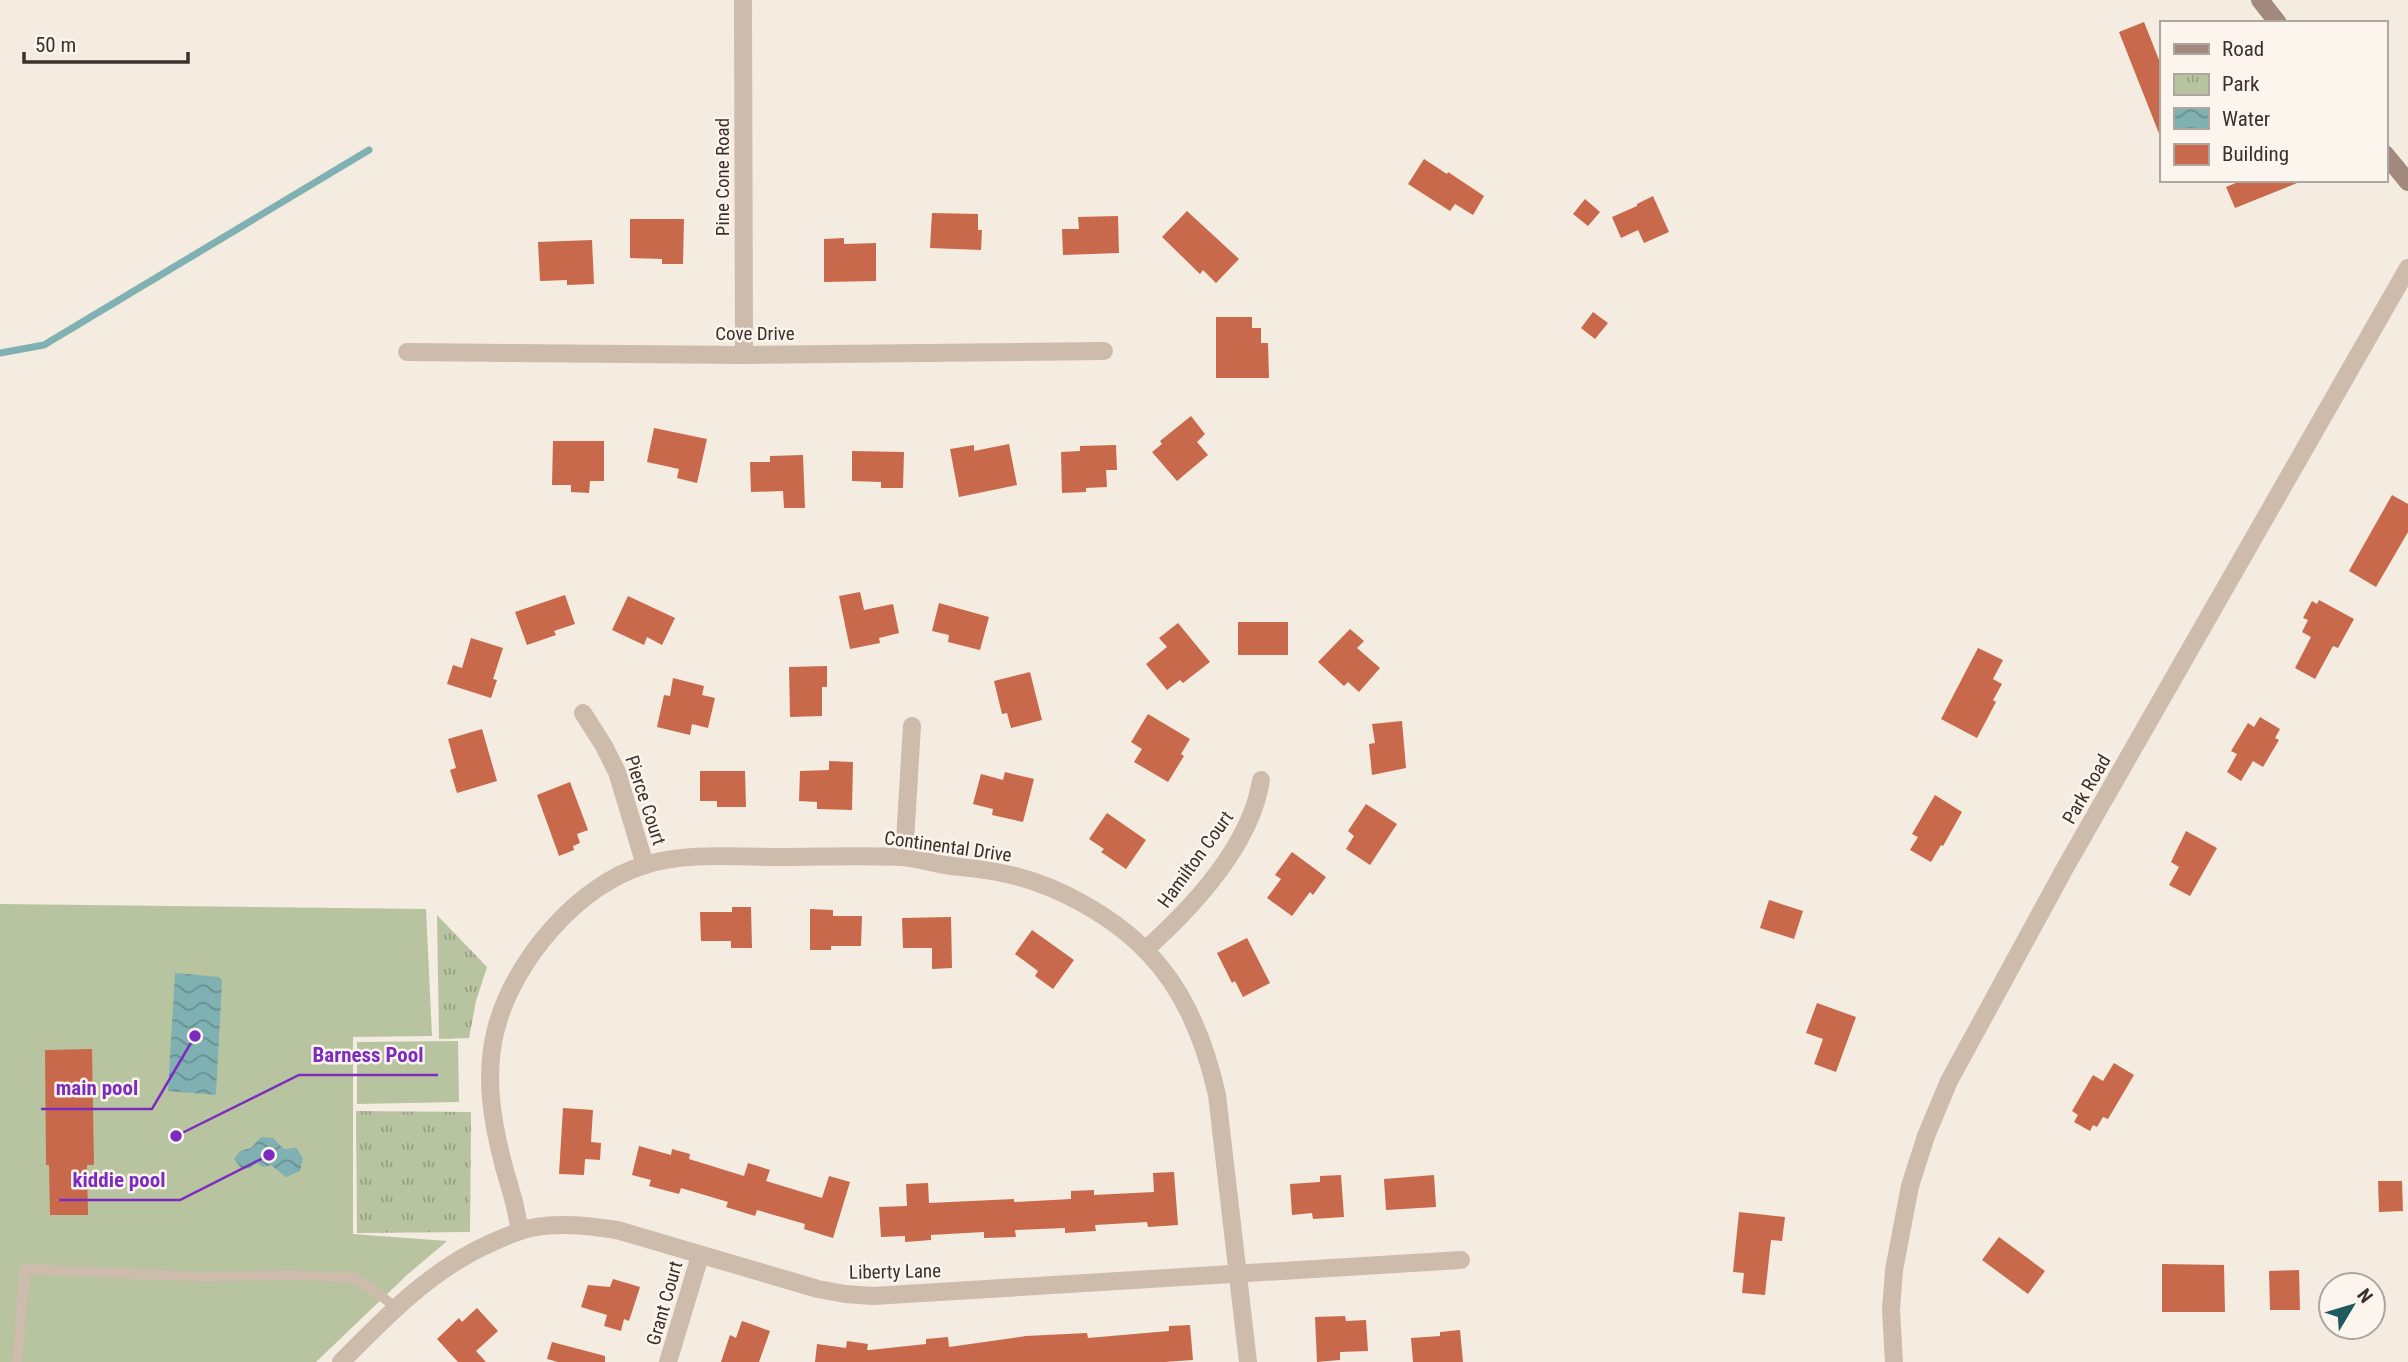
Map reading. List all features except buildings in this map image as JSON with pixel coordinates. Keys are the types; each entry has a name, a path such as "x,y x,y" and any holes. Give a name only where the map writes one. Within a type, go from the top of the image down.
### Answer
{"street":[{"name":"Pine Cone Road","path":"743,0 744,355"},
{"path":"2260,0 2276,21"},
{"path":"2387,156 2408,182"},
{"name":"Park Road","path":"1894,1362 1891,1310 1899,1246 1914,1174 1926,1136 1949,1082 2065,868 2408,268"},
{"name":"Cove Drive","path":"407,352 744,355 1104,351"},
{"name":"Pierce Court","path":"583,713 617,772 645,865"},
{"path":"904,857 912,726"},
{"name":"Hamilton Court","path":"1145,950 1195,902 1226,858 1251,818 1258,800 1261,780"},
{"name":"Continental Drive","path":"523,1230 518,1221 493,1117 490,1088 496,1030 504,1002 517,976 546,937 586,896 621,875 645,865 693,857 904,857 1006,873 1071,897 1101,916 1145,950 1166,975 1189,1014 1210,1064 1217,1095 1248,1362"},
{"name":"Liberty Lane","path":"341,1362 396,1307 441,1269 471,1252 523,1230 558,1226 617,1230 818,1289 873,1296 1461,1260"},
{"name":"Grant Court","path":"668,1362 699,1256"}],"lane":[{"path":"17,1362 25,1269 207,1277 291,1275 356,1278 396,1307"}],"green space":[{"path":"0,904 426,909 432,1036 353,1037 353,1234 447,1241 407,1275 316,1362 0,1362"},
{"path":"437,915 487,967 476,1001 469,1038 439,1039"},
{"path":"458,1041 459,1102 357,1104 357,1042"},
{"path":"356,1111 471,1112 470,1232 357,1233"}],"water":[{"path":"175,973 219,977 222,980 216,1095 168,1091"},
{"path":"261,1137 273,1138 284,1149 296,1148 303,1158 300,1171 286,1177 271,1165 263,1167 257,1163 242,1169 234,1159 240,1151 251,1148"}],"waterway":[{"path":"0,353 44,345 369,150"}],"place":[{"name":"main pool","path":"195,1036"},
{"name":"Barness Pool","path":"176,1136"},
{"name":"kiddie pool","path":"269,1155"}]}
